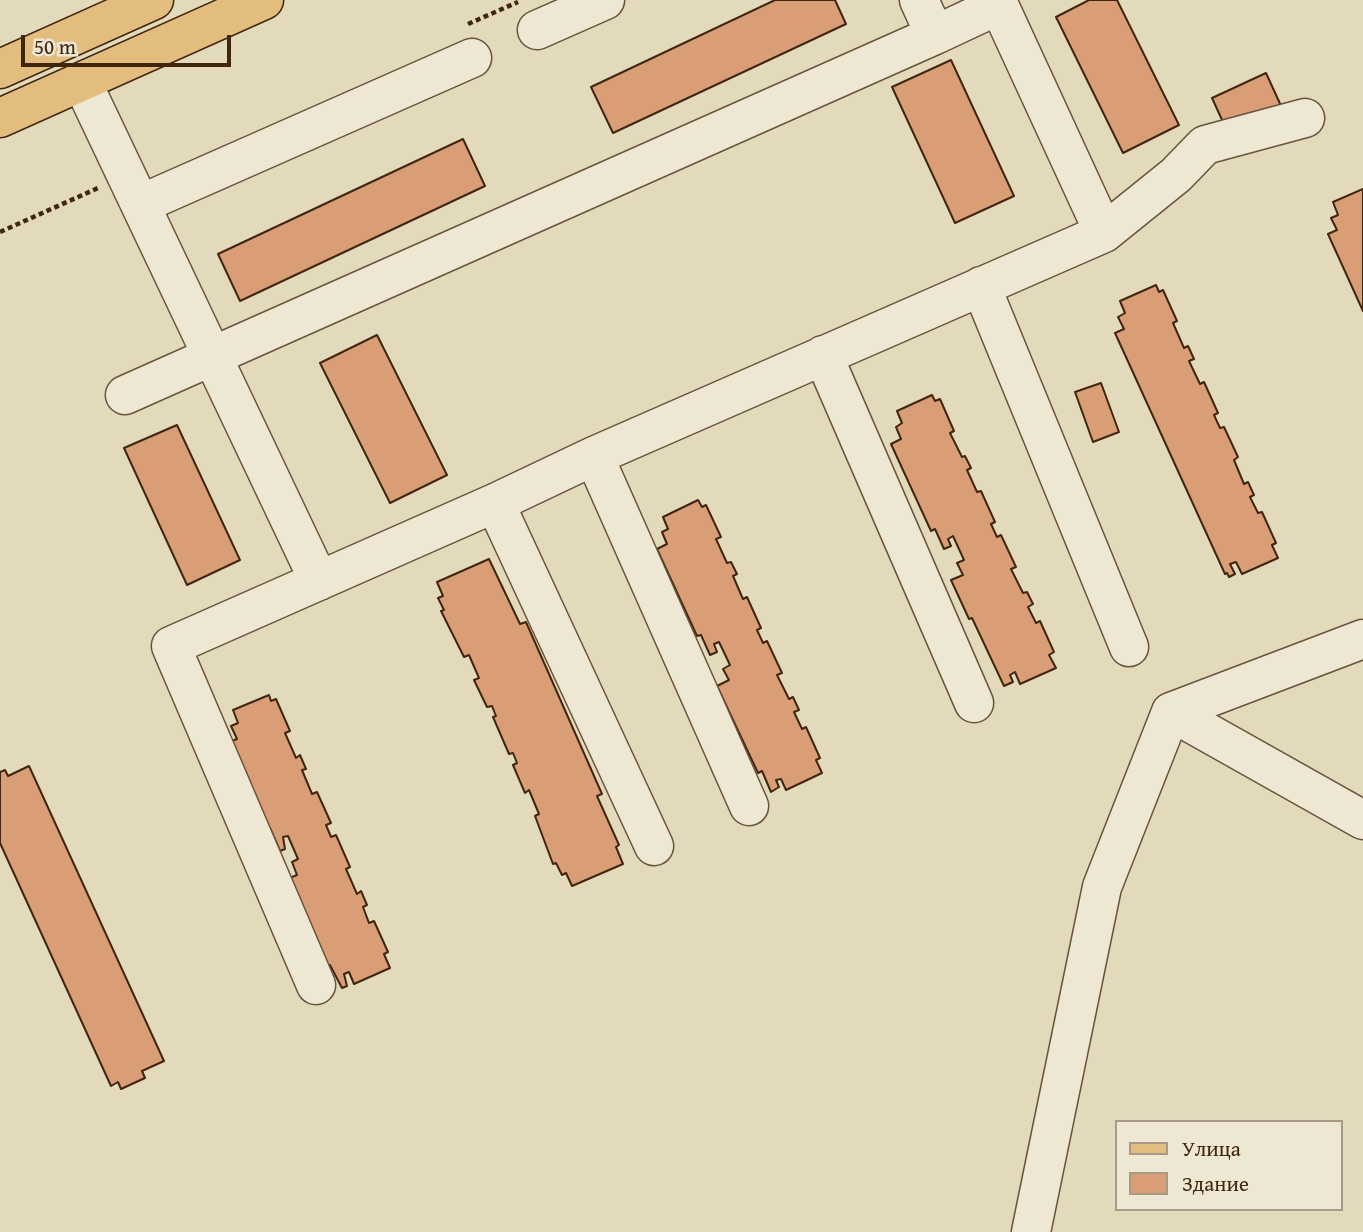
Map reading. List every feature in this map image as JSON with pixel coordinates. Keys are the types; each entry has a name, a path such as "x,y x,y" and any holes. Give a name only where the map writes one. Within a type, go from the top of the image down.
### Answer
{"main road":[{"path":"0,69 154,0"},
{"path":"0,118 264,0"}],"street":[{"path":"537,30 605,0"},
{"path":"919,0 935,35"},
{"path":"125,395 999,5 1104,233"},
{"path":"141,204 472,58"},
{"path":"82,82 214,355 319,581"},
{"path":"316,985 172,646 495,503 594,456 1104,233 1176,175 1205,145 1306,118"},
{"path":"981,286 1129,647"},
{"path":"824,355 974,703"},
{"path":"594,456 749,806"},
{"path":"495,503 654,846"},
{"path":"1031,1232 1102,887 1171,712 1363,639"},
{"path":"1171,712 1363,820"}],"building":[{"path":"775,0 835,0 846,24 613,133 591,87"},
{"path":"1089,0 1117,0 1179,125 1123,153 1056,17"},
{"path":"951,60 1014,196 955,223 892,87"},
{"path":"1266,73 1282,108 1228,133 1212,98"},
{"path":"463,139 485,186 240,301 218,254"},
{"path":"1363,189 1363,311 1328,234 1337,230 1331,218 1338,215 1333,202"},
{"path":"1156,285 1159,292 1163,290 1177,321 1173,323 1184,348 1188,346 1194,359 1189,361 1200,384 1204,382 1218,413 1214,415 1220,428 1224,427 1238,457 1234,460 1244,484 1248,482 1254,495 1250,497 1258,513 1262,512 1276,543 1272,545 1278,558 1242,574 1236,562 1230,564 1235,574 1229,577 1225,574 1115,333 1124,329 1118,317 1125,313 1120,301"},
{"path":"377,335 447,475 390,503 320,363"},
{"path":"1101,383 1119,432 1093,442 1075,392"},
{"path":"932,395 935,401 940,399 954,431 950,433 962,457 965,456 971,468 967,470 977,492 981,491 995,522 991,524 997,537 1001,535 1016,567 1011,569 1023,593 1027,592 1033,604 1028,607 1036,623 1040,621 1054,652 1049,655 1056,668 1020,684 1015,672 1010,675 1013,682 1004,686 951,580 963,575 957,563 964,560 953,536 948,539 951,546 944,549 935,529 931,531 891,444 901,439 896,427 902,423 897,411"},
{"path":"177,425 240,560 187,585 124,448"},
{"path":"698,500 702,507 706,505 721,537 716,539 727,563 731,562 737,574 733,576 743,599 747,597 761,628 757,630 763,643 767,641 782,673 777,675 789,699 793,697 799,710 794,712 802,729 806,727 820,758 816,760 822,773 786,790 781,779 776,780 779,787 771,792 762,771 758,773 717,686 729,680 723,669 730,665 719,642 714,644 717,652 710,655 701,635 697,636 657,549 667,544 662,532 668,529 663,517"},
{"path":"489,559 520,624 526,622 602,794 597,796 619,845 616,847 623,864 572,886 566,873 562,875 556,863 553,864 535,816 539,814 529,790 525,793 513,765 517,763 513,753 509,754 493,717 496,716 492,706 487,707 474,680 479,678 469,655 464,657 441,611 444,610 438,598 443,596 437,582"},
{"path":"269,695 271,701 276,699 290,731 285,733 296,758 300,755 306,769 302,770 312,794 317,792 331,823 326,825 331,837 336,835 350,867 346,869 357,894 361,891 367,905 363,907 369,923 374,921 388,952 384,954 390,968 354,984 349,972 344,974 347,986 342,988 330,965 325,966 287,879 297,875 292,862 298,859 288,836 283,837 285,849 280,851 270,828 265,830 227,743 237,739 231,726 238,723 233,710"},
{"path":"29,766 164,1061 142,1071 145,1078 121,1089 118,1082 111,1086 0,843 0,772 5,770 8,776"}]}
